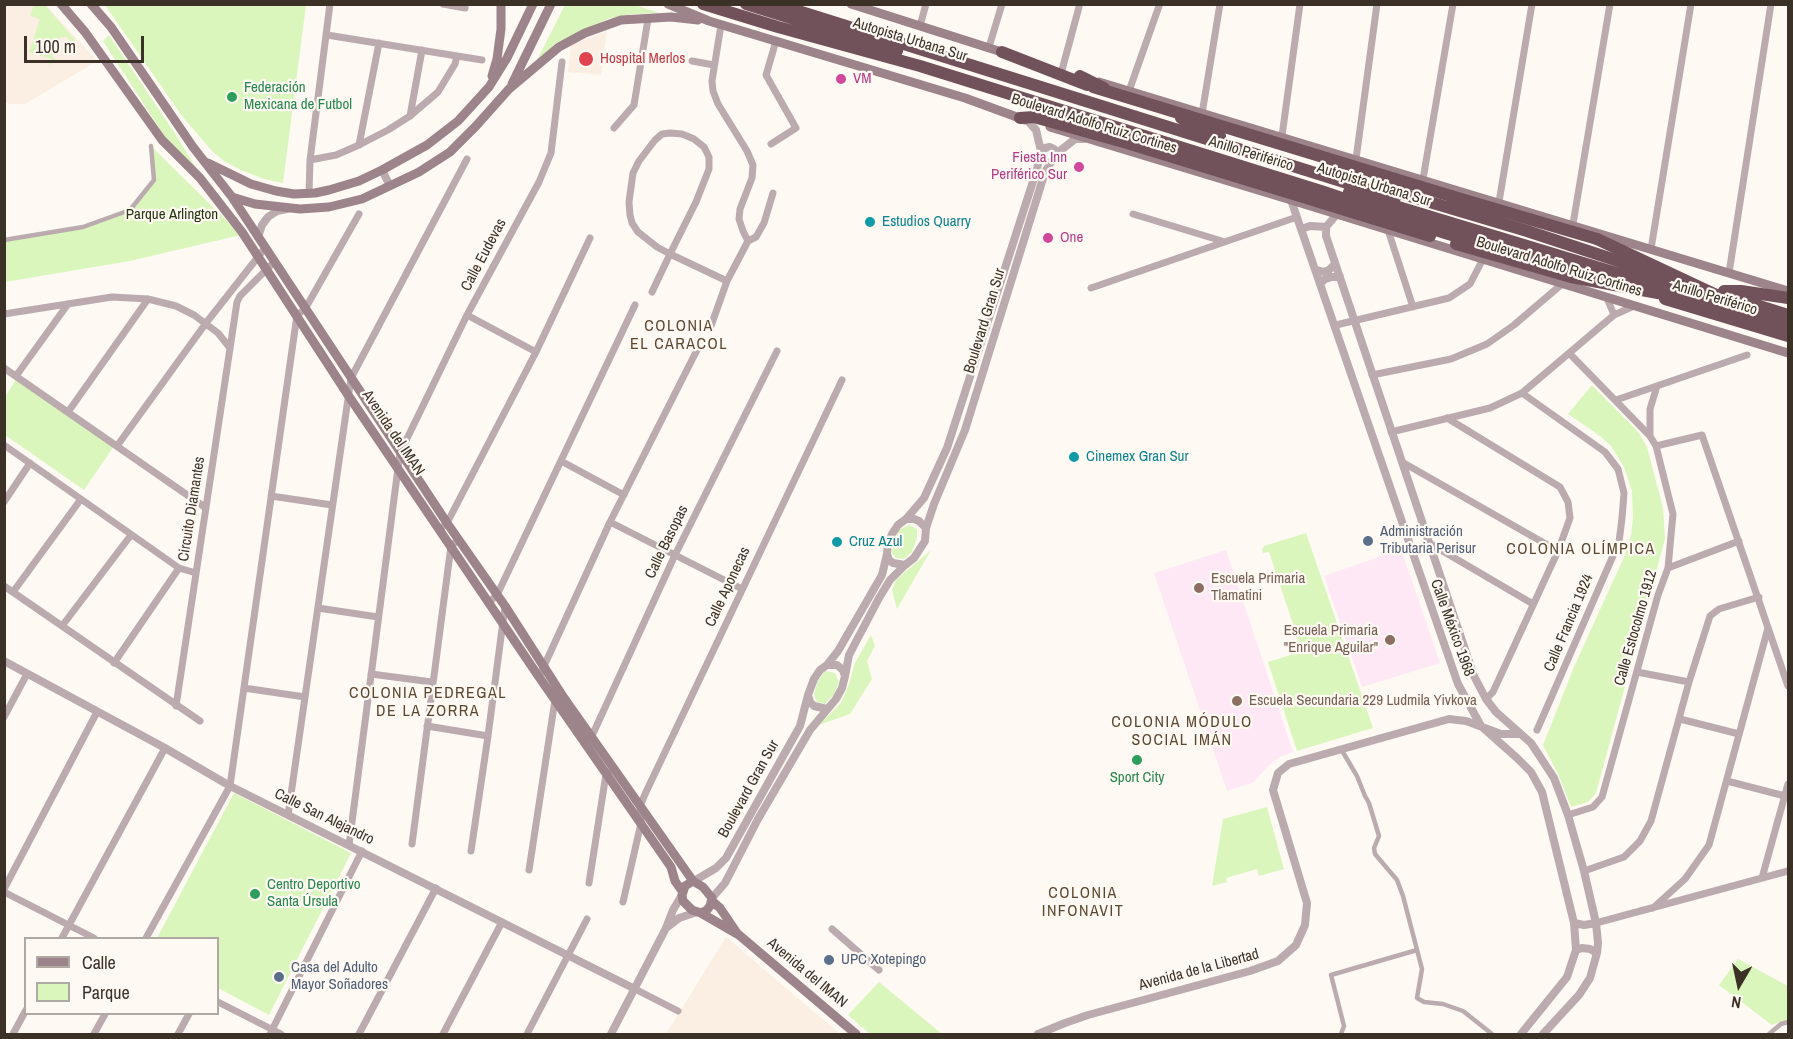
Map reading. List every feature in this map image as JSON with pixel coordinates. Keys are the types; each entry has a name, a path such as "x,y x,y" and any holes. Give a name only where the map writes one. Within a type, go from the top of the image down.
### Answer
{"highway":[{"name":"Anillo Periférico","path":"703,4 920,66 1321,191 1445,233 1788,336"},
{"name":"Autopista Urbana Sur","path":"746,4 1337,189 1788,320"},
{"name":"Autopista Urbana Sur","path":"776,4 1726,303 1788,326"},
{"name":"Anillo Periférico","path":"800,4 1237,144 1527,231 1788,315"},
{"path":"1002,51 1093,87 1597,239 1726,303"},
{"path":"920,66 927,73 942,80 1129,147 1154,151 1571,277 1726,303"},
{"path":"1080,76 1101,87 1173,114 1237,144"},
{"path":"1024,119 1034,117 1072,125 1140,143 1154,151"},
{"path":"1448,248 1540,261"},
{"path":"1709,290 1741,291 1788,298"}],"main road":[{"name":"Avenida del IMAN","path":"61,4 84,32 162,141 200,178 258,256 271,266 305,309 400,453 443,526 451,546 539,677 558,698 610,772 671,867 682,893"},
{"name":"Avenida del IMAN","path":"91,4 111,27 201,158 232,197 265,248 271,266 297,315 348,395 398,468 443,526 459,539 543,667 558,698"},
{"path":"489,87 497,59 501,29 501,4"},
{"path":"201,158 224,172 251,184 282,192 309,194 337,188 382,171 435,139 458,121 489,87 507,58 533,4"},
{"path":"509,89 551,4"},
{"name":"Boulevard Adolfo Ruiz Cortines","path":"668,4 721,25 965,98 1086,138 1129,147 1292,200 1788,353"},
{"path":"851,4 1202,114 1282,136 1788,291"},
{"path":"200,178 232,197 255,204 287,209 338,206 362,199 419,172 450,152 509,89 559,47 585,33 621,20 670,17 709,21"},
{"name":"Avenida del IMAN","path":"610,772 640,806 693,881"},
{"path":"693,881 703,886 712,900 707,910 699,913 687,905 682,893 685,886 693,881"},
{"name":"Avenida del IMAN","path":"712,900 739,935"},
{"name":"Avenida del IMAN","path":"699,913 739,935 856,1035"}],"street":[{"path":"309,194 310,160 330,4"},
{"path":"443,4 465,6"},
{"path":"920,26 926,4"},
{"path":"989,47 1002,4"},
{"path":"1202,114 1220,4"},
{"path":"1282,136 1300,4"},
{"path":"1356,159 1377,4"},
{"path":"1424,179 1453,4"},
{"path":"1499,202 1532,4"},
{"path":"1573,224 1610,4"},
{"path":"1651,249 1691,4"},
{"path":"1729,273 1771,4"},
{"path":"1129,91 1159,6"},
{"path":"1062,70 1079,7"},
{"path":"614,128 634,105 648,19"},
{"path":"721,25 712,81 713,91 753,165 752,178 740,209 739,219 748,241"},
{"path":"327,35 483,60"},
{"path":"771,144 796,128 766,75 776,41"},
{"path":"359,145 379,44"},
{"path":"410,116 422,51"},
{"path":"310,160 336,155 359,145 410,116 438,92 455,64 457,56"},
{"path":"692,61 714,65"},
{"name":"Calle Eudevas","path":"349,844 400,453 467,315 539,182 550,153 562,62"},
{"path":"1024,119 1036,130 1041,151 1050,147 1056,154 1075,139 1086,138"},
{"path":"652,292 670,254 696,202 710,169 709,157 704,147 694,139 682,134 662,134 639,161 633,173 629,202 630,216 638,232 657,248 670,254 727,281"},
{"path":"4,240 83,227 130,210 154,180 151,146"},
{"name":"Boulevard Gran Sur","path":"906,519 923,500 941,464 955,426 1036,175 1041,151"},
{"name":"Boulevard Gran Sur","path":"926,528 965,430 1045,172 1056,154"},
{"path":"288,814 351,378 467,159"},
{"path":"382,171 390,186"},
{"path":"711,326 727,281 748,241 756,237 764,223 773,193"},
{"name":"Calle México 1968","path":"1292,200 1458,684 1481,726 1531,772 1542,792 1574,923 1576,950 1567,977 1521,1035"},
{"path":"258,237 261,225 268,217 277,211 287,209"},
{"path":"147,937 230,786 297,315 305,309 359,214"},
{"path":"1133,214 1222,242"},
{"path":"1301,229 1310,226 1326,226 1337,214"},
{"path":"1091,288 1297,217"},
{"name":"Calle México 1968","path":"1326,226 1326,237 1474,676 1496,712 1531,743 1554,778 1568,815 1584,871 1596,923 1597,953 1590,978 1579,995 1547,1032"},
{"path":"1388,230 1413,308"},
{"path":"443,526 536,352 590,238"},
{"path":"117,446 206,323 265,248"},
{"path":"1336,325 1449,298 1470,284 1483,259"},
{"path":"1317,270 1324,272 1335,264"},
{"path":"232,289 240,296 271,266"},
{"path":"1321,283 1332,277 1340,278"},
{"path":"1372,375 1451,359 1487,344 1514,326 1562,284"},
{"name":"Circuito Diamantes","path":"176,706 237,302 240,296"},
{"path":"4,314 112,297 147,299 176,306 206,323 230,348"},
{"path":"1607,298 1614,315"},
{"path":"68,412 147,299"},
{"path":"16,376 68,304"},
{"path":"489,602 497,595 634,305"},
{"path":"1391,432 1490,408 1522,393 1614,315 1634,306"},
{"path":"467,315 536,352"},
{"path":"988,324 995,319 997,327"},
{"path":"539,677 610,522 698,348"},
{"name":"Calle Basopas","path":"589,742 675,555 777,351"},
{"name":"Calle Estocolmo 1912","path":"1568,815 1593,807 1602,797 1658,595 1668,568 1673,513 1656,446 1650,436 1569,352"},
{"path":"1616,400 1747,355"},
{"path":"4,368 206,508"},
{"name":"Calle Aponecas","path":"640,806 842,380"},
{"path":"1650,436 1650,408 1657,386"},
{"name":"Calle Francia 1924","path":"1522,393 1605,452 1618,469 1624,494 1619,542 1537,730"},
{"path":"1447,418 1560,487 1568,502 1570,518 1558,551 1493,692 1486,699"},
{"path":"1656,446 1702,435 1788,686"},
{"path":"4,445 179,568 196,573"},
{"path":"561,461 624,495"},
{"path":"1402,462 1558,551"},
{"path":"4,502 30,463"},
{"path":"271,496 332,505"},
{"path":"13,592 81,499"},
{"path":"906,519 919,521 926,528 925,541 920,550 890,580 854,645 849,655 842,688 836,699 827,709 814,706 808,695 814,679 838,651 882,575 892,534 906,519"},
{"path":"610,522 742,590"},
{"path":"62,626 131,535"},
{"path":"412,844 451,546 459,539"},
{"path":"1668,568 1739,541"},
{"path":"1429,543 1533,604"},
{"path":"886,554 893,563 905,565"},
{"path":"114,663 179,568"},
{"path":"4,586 200,721"},
{"path":"1584,871 1624,857 1640,841 1651,821 1689,682 1710,616 1719,609 1759,597"},
{"path":"471,851 505,606"},
{"path":"318,608 378,617"},
{"path":"1653,908 1685,879 1709,845 1768,628"},
{"name":"Calle San Alejandro","path":"4,661 230,786 436,888 567,957 635,989"},
{"path":"827,664 837,664 845,676"},
{"path":"1637,672 1689,682"},
{"path":"4,717 27,674"},
{"path":"371,674 432,682"},
{"path":"244,688 305,697"},
{"name":"Boulevard Gran Sur","path":"693,881 711,873 726,858 800,726 808,695"},
{"path":"529,870 558,698"},
{"name":"Boulevard Gran Sur","path":"712,900 725,883 758,819 810,730 827,709"},
{"path":"90,937 4,891 97,712"},
{"name":"Avenida de la Libertad","path":"1038,1035 1107,1009 1250,971 1278,961 1296,945 1305,925 1307,903 1273,790 1278,773 1289,764 1449,719 1466,721 1501,734 1519,734"},
{"path":"1680,719 1739,734"},
{"path":"427,726 488,736"},
{"path":"63,937 165,748"},
{"path":"1341,749 1370,803 1379,836 1374,848 1375,854 1397,880 1403,896 1422,969 1417,998 1424,1002 1443,1004 1463,1011 1492,1035"},
{"path":"589,883 602,801 610,772"},
{"path":"1726,781 1785,796"},
{"path":"1762,878 1788,784"},
{"path":"1543,797 1558,790"},
{"path":"1545,808 1564,803"},
{"path":"623,902 641,823 640,806"},
{"path":"271,1032 363,851"},
{"path":"1574,923 1584,925 1596,923 1788,871"},
{"path":"359,1035 436,888"},
{"path":"611,1035 682,893"},
{"path":"666,928 679,918 699,913"},
{"path":"527,1035 587,920"},
{"path":"443,1035 502,922"},
{"path":"832,929 879,970"},
{"path":"1576,950 1590,949 1597,953"},
{"path":"1341,1035 1344,1026 1331,975 1417,950"},
{"path":"635,989 678,1011"},
{"path":"219,1003 271,1032 281,1035"},
{"path":"13,1035 24,1014"},
{"path":"94,1035 104,1015"},
{"path":"178,1035 188,1015"},
{"path":"1535,1017 1538,1026 1547,1032"},
{"path":"1769,1035 1781,1024 1788,1022"}],"shaded area":[{"path":"4,5 46,5 97,61 25,104 5,102"},
{"name":"Hospital Merlos","path":"607,31 601,75 568,72 571,45"},
{"name":"Escuela Primaria \"Enrique Aguilar\"","path":"1401,549 1440,663 1362,687 1324,576"},
{"name":"Escuela Secundaria 229 Ludmila Yivkova","path":"1226,550 1293,752 1269,765 1254,782 1227,791 1154,573"},
{"path":"726,937 840,1034 666,1034"}],"green space":[{"path":"34,5 45,5 75,40 74,44 67,49 65,46 70,43 70,40 67,37 60,37 52,57 56,59 49,66 51,59 29,52 40,19 30,16"},
{"name":"Federación Mexicana de Futbol","path":"105,5 306,5 283,183 241,170 212,151 182,116"},
{"path":"565,5 635,5 659,13 610,18 556,43 536,62"},
{"path":"109,35 198,171 167,140 103,41"},
{"name":"Parque Arlington","path":"151,146 241,235 130,261 5,282 5,240 83,227 130,210 154,180"},
{"path":"16,379 114,446 84,490 5,435 5,397"},
{"path":"1592,385 1639,433 1647,447 1663,508 1665,539 1596,793 1588,802 1571,807 1559,776 1543,745 1574,667 1624,557 1631,535 1633,518 1632,491 1618,457 1611,446 1600,436 1568,414"},
{"path":"909,525 917,529 917,538 912,552 904,559 896,558 892,553 893,544 899,530"},
{"path":"1306,533 1373,728 1297,751 1268,662 1297,653 1295,647 1300,645 1269,552 1263,553 1262,550 1264,546"},
{"path":"931,550 897,609 892,590 896,580"},
{"path":"871,635 875,646 867,661 872,679 850,714 819,725 841,703 855,663"},
{"path":"825,671 835,673 839,682 834,694 825,704 817,702 814,695 817,683"},
{"name":"Centro Deportivo Santa Úrsula","path":"234,793 351,853 269,1015 219,989 219,937 158,937"},
{"path":"1267,807 1284,869 1259,876 1257,869 1226,878 1227,882 1212,886 1223,819"},
{"path":"1738,959 1788,986 1788,1019 1772,1025 1719,985"},
{"path":"879,982 942,1034 870,1034 848,1015"}],"place":[{"name":"Hospital Merlos","path":"586,59"},
{"name":"VM","path":"841,79"},
{"name":"Federación Mexicana de Futbol","path":"232,97"},
{"name":"Fiesta Inn Periférico Sur","path":"1079,167"},
{"name":"Estudios Quarry","path":"870,222"},
{"name":"One","path":"1048,238"},
{"name":"Cinemex Gran Sur","path":"1074,457"},
{"name":"Administración Tributaria Perisur","path":"1368,541"},
{"name":"Cruz Azul","path":"837,542"},
{"name":"Escuela Primaria Tlamatini","path":"1199,588"},
{"name":"Escuela Primaria \"Enrique Aguilar\"","path":"1390,640"},
{"name":"Escuela Secundaria 229 Ludmila Yivkova","path":"1237,701"},
{"name":"Sport City","path":"1137,760"},
{"name":"Centro Deportivo Santa Úrsula","path":"255,894"},
{"name":"UPC Xotepingo","path":"829,960"},
{"name":"Casa del Adulto Mayor Soñadores","path":"279,977"}],"district":[{"name":"COLONIA EL CARACOL","path":"679,336"},
{"name":"COLONIA OLÍMPICA","path":"1581,550"},
{"name":"COLONIA PEDREGAL DE LA ZORRA","path":"428,703"},
{"name":"COLONIA MÓDULO SOCIAL IMÁN","path":"1182,732"},
{"name":"COLONIA INFONAVIT","path":"1083,903"}]}
